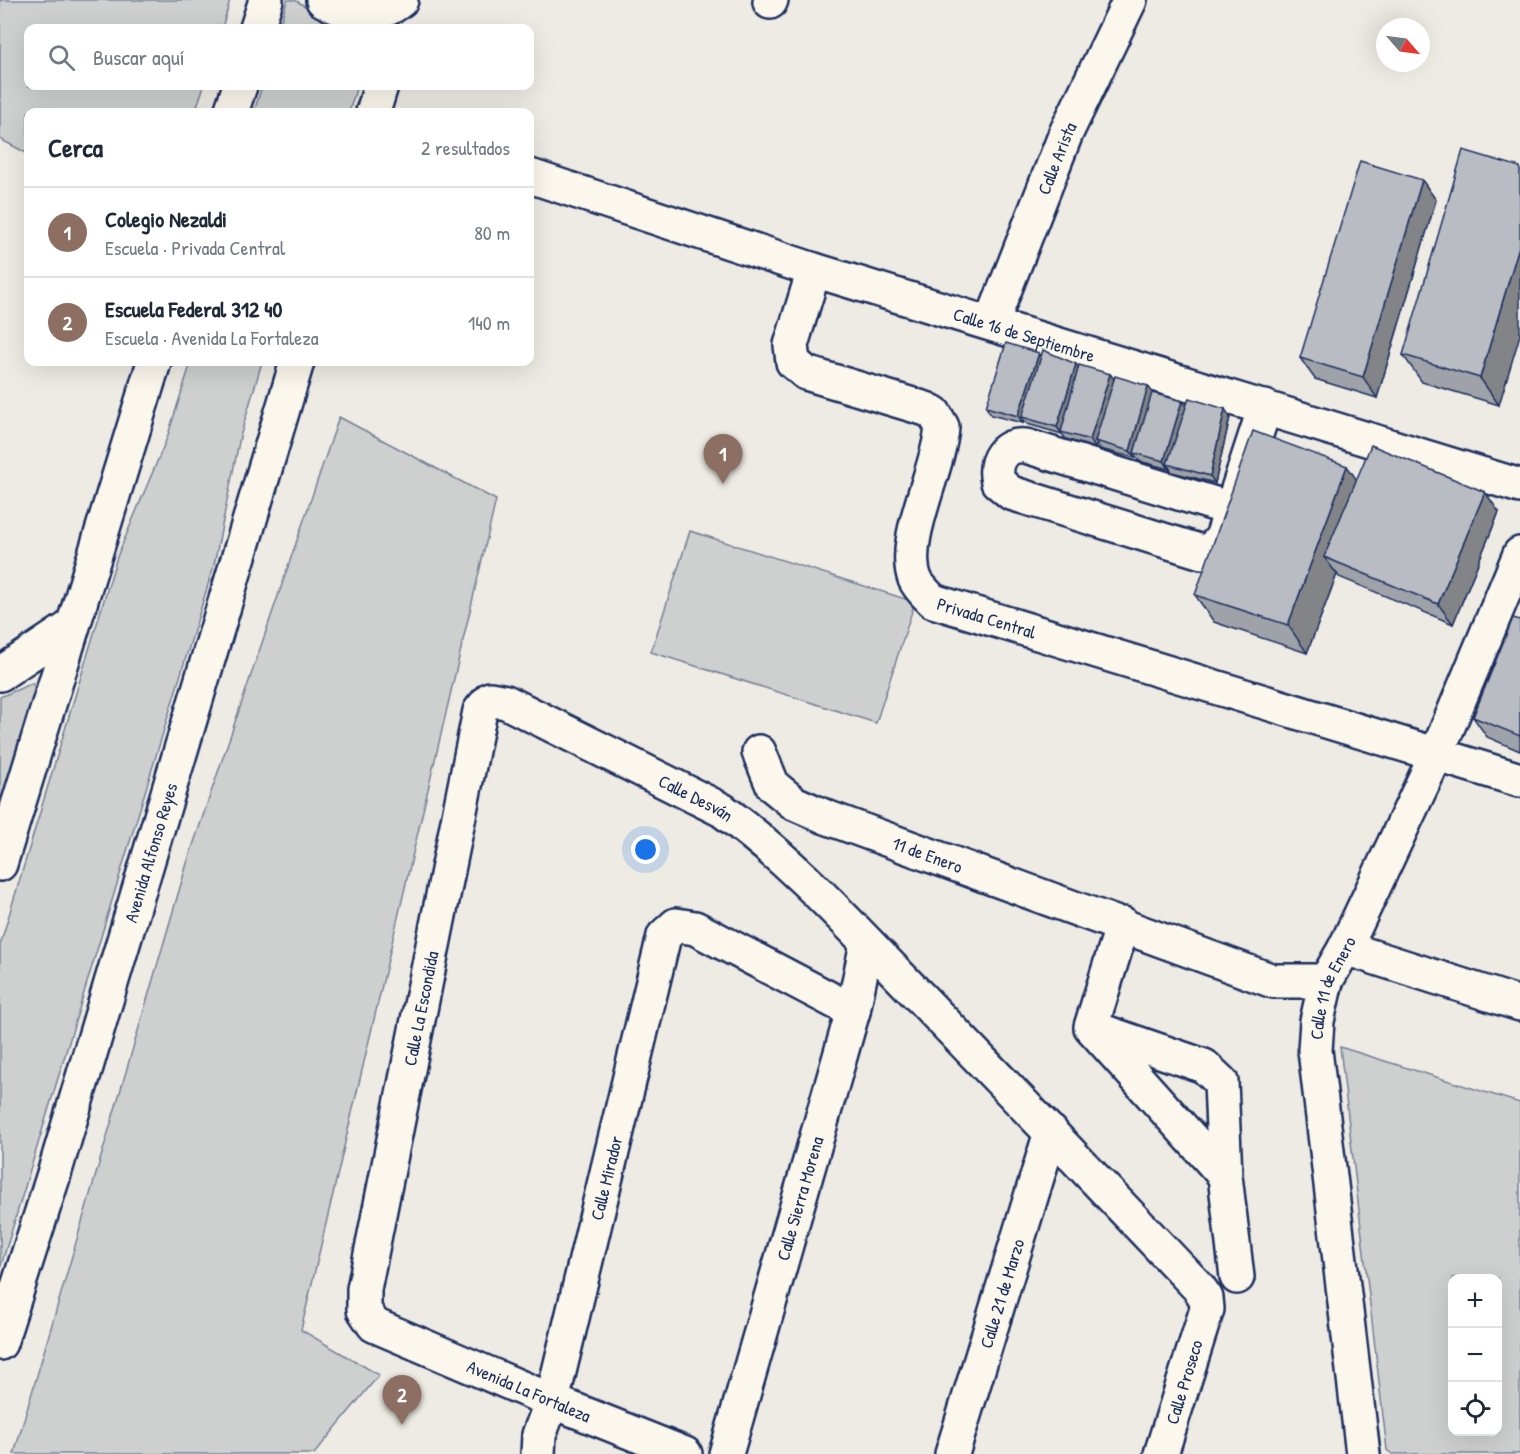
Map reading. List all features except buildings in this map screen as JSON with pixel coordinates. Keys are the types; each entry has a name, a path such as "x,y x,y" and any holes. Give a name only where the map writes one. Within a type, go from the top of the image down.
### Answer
{"street":[{"path":"258,24 266,0"},
{"path":"323,0 333,5 374,14 388,11 401,0"},
{"path":"400,24 408,0"},
{"name":"Calle Arista","path":"992,322 1066,133 1130,0"},
{"path":"232,108 239,90"},
{"path":"374,108 380,90"},
{"name":"Calle 16 de Septiembre","path":"534,177 814,270 992,322 1520,486"},
{"name":"Privada Central","path":"814,270 791,345 793,362 806,373 926,409 934,413 942,427 910,553 915,577 933,601 1437,753"},
{"path":"0,864 153,366"},
{"name":"Avenida Alfonso Reyes","path":"0,1343 54,1174 296,366"},
{"path":"1231,509 1026,446 1010,447 1004,452 997,465 998,482 1011,493 1194,551 1211,550 1217,545 1231,509 1265,407"},
{"name":"Calle 11 de Enero","path":"1363,1454 1315,1050 1317,1021 1326,981 1345,948 1437,753 1520,554"},
{"path":"0,674 72,626"},
{"name":"Calle Desván","path":"495,699 506,702 722,810 795,870 1051,1131 1199,1288 1206,1298 1207,1309"},
{"name":"Calle La Escondida","path":"374,1325 364,1310 364,1289 480,711 485,703 495,699"},
{"name":"11 de Enero","path":"759,752 773,786 794,803 826,818 1123,924 1273,981 1326,981"},
{"path":"1437,753 1520,780"},
{"path":"1091,1027 1123,924"},
{"name":"Calle Mirador","path":"539,1444 552,1401 664,936 676,925 695,928 854,1011"},
{"name":"Calle Sierra Morena","path":"726,1454 854,1011 867,943"},
{"path":"1345,948 1520,1004"},
{"path":"1091,1027 1225,1176"},
{"path":"1091,1027 1204,1066 1216,1075 1222,1091 1225,1176 1237,1277"},
{"name":"Calle 21 de Marzo","path":"952,1454 1051,1131"},
{"name":"Calle Proseco","path":"1161,1454 1207,1309"},
{"name":"Avenida La Fortaleza","path":"374,1325 552,1401 685,1454"}],"shaded area":[{"path":"0,0 230,0 223,24 24,24 24,90 203,90 196,108 24,108 24,152 0,139"},
{"path":"287,0 295,0 320,15 357,24 280,24"},
{"path":"261,90 356,90 350,108 255,108"},
{"path":"190,366 261,366 240,437 214,565 0,1269 0,945 117,557 167,438"},
{"path":"339,417 496,500 301,1330 379,1375 314,1454 14,1454 188,860"},
{"path":"690,531 915,602 876,723 651,652"},
{"path":"33,683 35,691 0,814 0,697"},
{"path":"1340,1047 1520,1103 1520,1454 1392,1454 1387,1450"}],"place":[{"name":"Colegio Nezaldi","path":"723,484"},
{"name":"Escuela Federal 312 40","path":"402,1425"}]}
